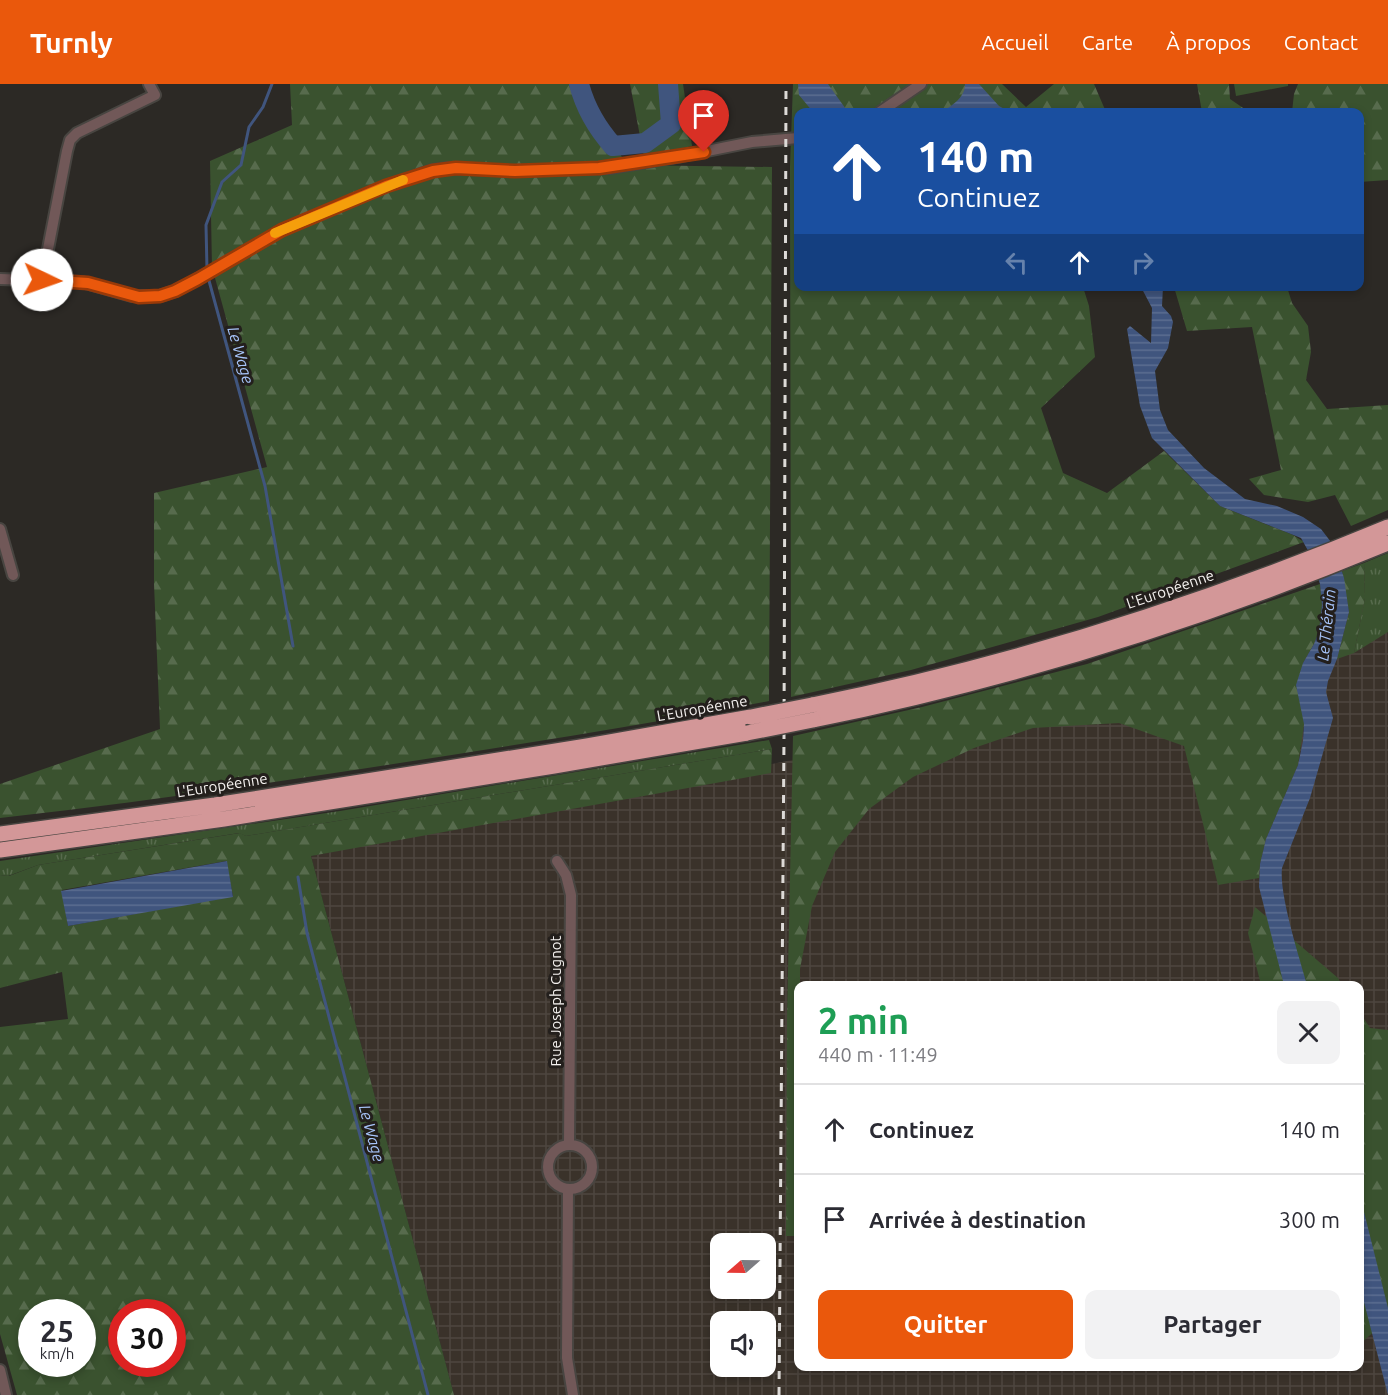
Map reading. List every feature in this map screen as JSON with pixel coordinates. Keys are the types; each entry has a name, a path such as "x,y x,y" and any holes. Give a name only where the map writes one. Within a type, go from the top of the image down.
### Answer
{"highway":[{"name":"L'Européenne","path":"0,850 193,824 565,765 747,733 813,712 1075,639 1201,598 1295,572 1358,547 1388,527"},
{"name":"L'Européenne","path":"1358,547 1388,543"},
{"name":"L'Européenne","path":"0,834 204,806 751,717 813,712"}],"street":[{"path":"42,280 70,140 77,133 155,95 149,84"},
{"path":"886,108 921,84"},
{"path":"0,279 88,283 124,294 146,297 167,294 198,279 282,230 377,190 441,169 515,171 610,168 756,142 794,138"},
{"path":"0,529 13,575"},
{"name":"Rue Joseph Cugnot","path":"557,861 566,875 571,895 569,1144"},
{"path":"569,1144 586,1151 592,1167 590,1178 585,1184 575,1189 568,1189 554,1182 548,1168 552,1153 569,1144"},
{"path":"568,1189 567,1358 573,1395"},
{"path":"0,1370 6,1395"}],"shaded area":[{"path":"1388,561 1388,1395 454,1395 311,856 817,755 1082,683 1209,623"}],"green space":[{"path":"290,84 580,84 582,95 627,165 772,167 769,701 361,769 136,802 0,818 0,784 160,729 154,584 154,493 267,467 212,267 210,161 292,125"},
{"path":"630,84 683,84 692,146 644,157"},
{"path":"793,84 1002,84 1026,107 1054,84 1094,84 1104,108 794,108 794,291 1084,291 1089,306 1095,357 1041,408 1063,473 1107,493 1164,451 1220,506 1293,535 1304,542 1098,617 911,670 791,697 790,167"},
{"path":"1197,84 1229,84 1230,99 1243,108 1201,108"},
{"path":"1234,84 1288,84 1288,86 1236,96"},
{"path":"1298,84 1388,84 1388,180 1364,182 1364,108 1292,108"},
{"path":"1175,291 1288,291 1292,303 1308,326 1311,352 1306,380 1327,409 1388,405 1388,510 1351,526 1335,495 1308,502 1264,495 1249,479 1281,470 1252,327 1187,331"},
{"path":"1388,553 1388,632 1354,653 1365,598 1364,563"},
{"path":"1364,563 1365,598 1354,653 1337,659 1349,612 1342,571"},
{"path":"1320,584 1322,605 1319,631 1303,663 1304,724 1298,765 1266,839 1259,878 1218,885 1184,746 1119,723 1033,728 974,748 913,777 869,809 835,852 812,906 800,969 800,981 794,981 794,1236 786,1236 787,1019 793,736 922,707 1087,664"},
{"path":"769,740 772,749 246,836 239,833 38,865 8,876 0,875 0,861 340,811"},
{"path":"772,749 771,773 311,856 454,1395 17,1395 0,1334 0,1027 68,1019 62,972 0,988 0,875 9,876 38,865 240,833 246,836","holes":["226,861 233,896 68,926 62,890"]},
{"path":"1255,907 1340,981 1260,981 1248,933"},
{"path":"1364,1019 1370,1028 1388,1030 1388,1319 1364,1341"}],"water":[{"path":"798,84 828,84 845,108 810,108 799,95"},
{"path":"965,84 979,84 1003,108 948,108 960,97"},
{"path":"1143,291 1163,291 1162,306 1173,322 1168,348 1155,371 1160,410 1168,430 1204,468 1245,499 1277,506 1303,517 1321,529 1334,546 1344,578 1349,612 1326,692 1333,718 1310,798 1282,868 1286,909 1306,981 1283,981 1259,887 1260,864 1266,839 1298,765 1303,741 1304,724 1296,685 1303,663 1319,631 1322,605 1320,584 1311,556 1301,538 1220,506 1152,438 1140,406 1127,329 1130,326 1151,343 1152,308"},
{"path":"227,861 233,897 68,926 61,891"},
{"path":"1364,1212 1388,1308 1388,1395 1364,1302"}],"waterway":[{"name":"Le Wage","path":"207,270 206,225 222,182 241,165 249,127 263,107 272,84"},
{"name":"Le Thérain","path":"579,84 592,117 613,146 645,143 671,124 668,84"},
{"name":"Le Wage","path":"208,277 265,486 293,646"},
{"name":"Le Wage","path":"298,877 307,933 428,1395"}],"railway":[{"path":"779,1395 786,84"}],"slow traffic":[{"path":"275,233 403,180"}],"route":[{"path":"42,280 88,283 139,297 160,296 198,279 282,230 386,186 433,171 456,168 515,171 599,168 631,165 704,152"}]}
